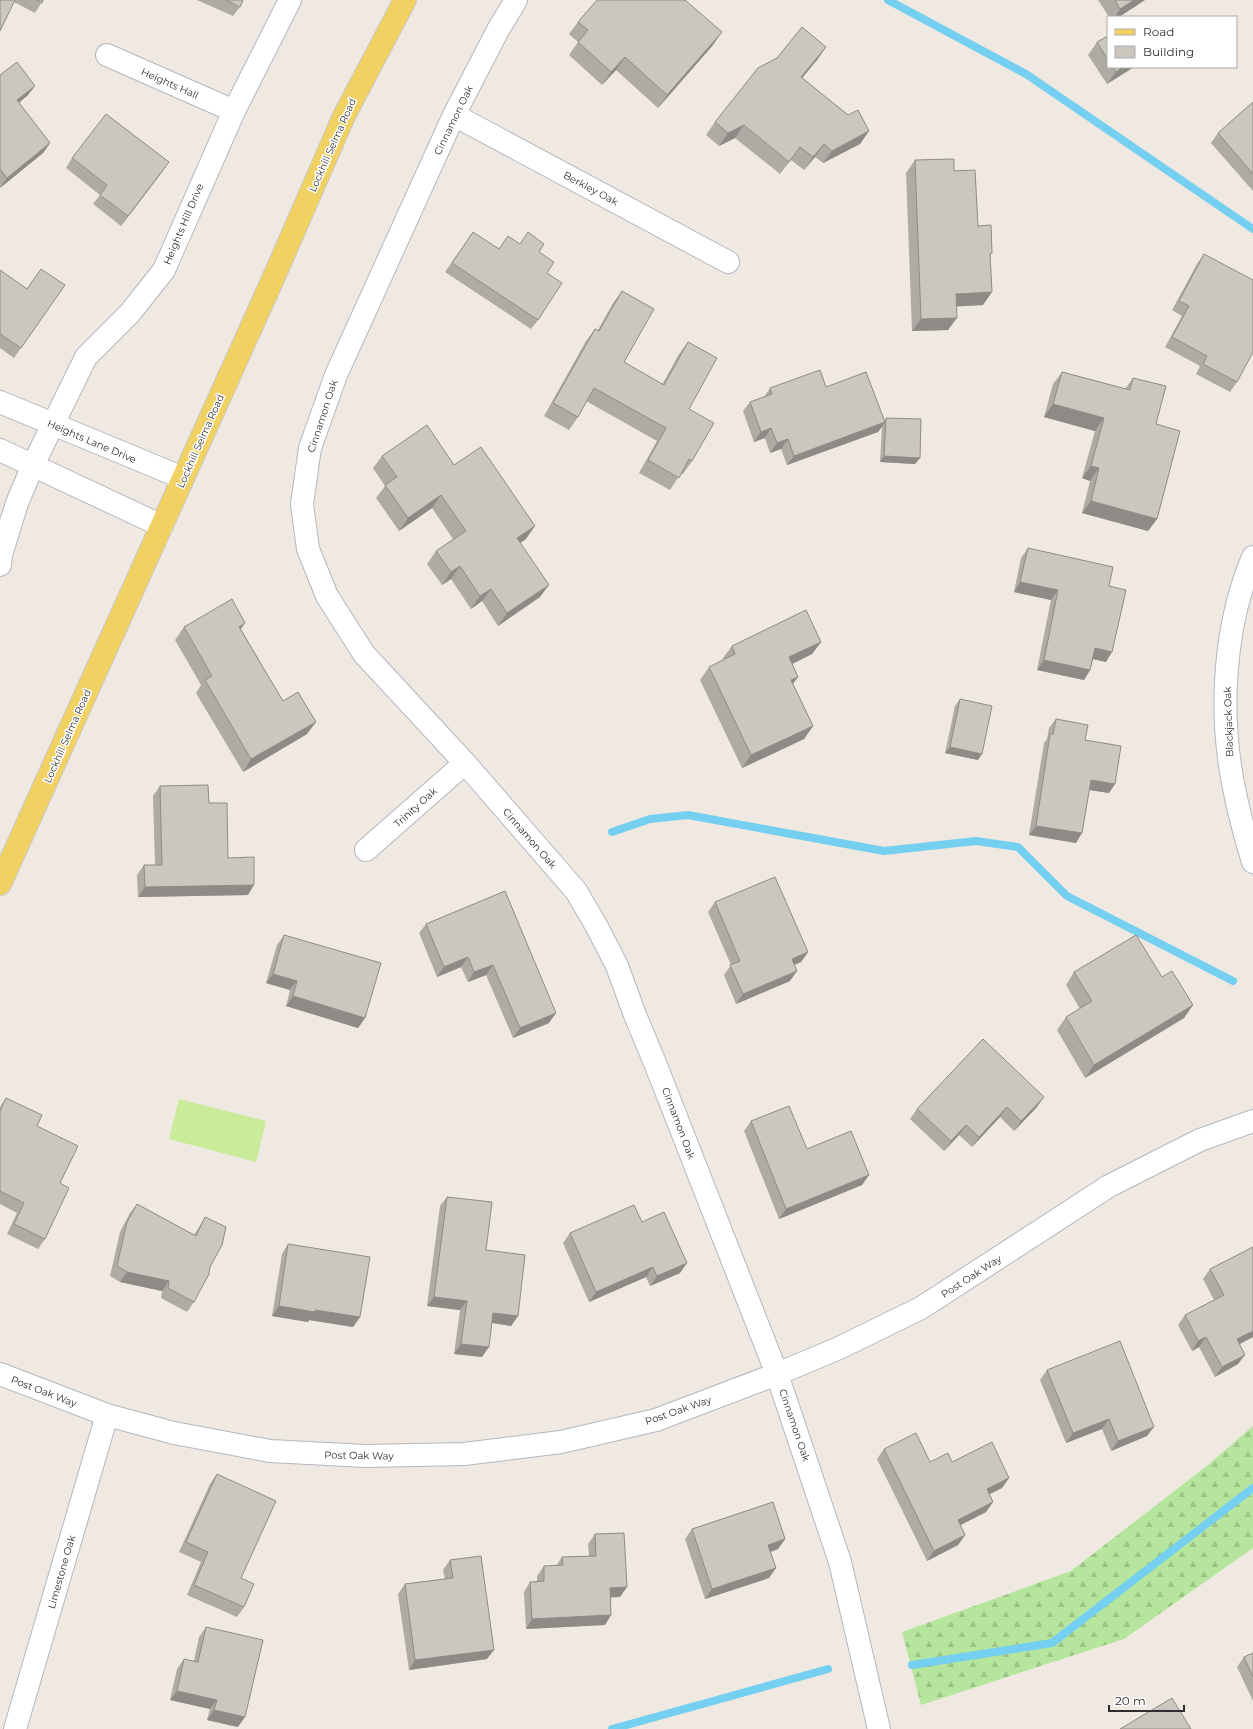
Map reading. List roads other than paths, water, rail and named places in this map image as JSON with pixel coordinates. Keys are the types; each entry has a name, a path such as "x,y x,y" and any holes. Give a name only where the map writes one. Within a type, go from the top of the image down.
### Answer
{"main road":[{"name":"Lockhill Selma Road","path":"0,884 273,279 344,116 405,0"}],"street":[{"name":"Heights Hill Drive","path":"0,565 1,555 17,503 52,424 86,357 130,312 164,270 234,111 290,0"},
{"name":"Cinnamon Oak","path":"516,0 498,30 454,114 336,375 310,448 302,504 308,549 327,596 364,654 465,763 576,891 598,927 617,966 635,1015 778,1374 840,1562 879,1729"},
{"name":"Heights Hall","path":"107,55 234,111"},
{"name":"Berkley Oak","path":"454,114 728,262"},
{"name":"Heights Lane Drive","path":"0,402 183,478"},
{"path":"0,450 162,526"},
{"name":"Blackjack Oak","path":"1253,557 1238,604 1230,648 1226,693 1227,738 1232,782 1253,862"},
{"name":"Trinity Oak","path":"366,850 465,763"},
{"name":"Post Oak Way","path":"0,1374 107,1414 174,1433 270,1451 366,1456 464,1454 561,1442 656,1420 778,1374 837,1349 921,1308 1109,1186 1200,1140 1253,1121"},
{"name":"Limestone Oak","path":"15,1729 107,1414"}],"waterway":[{"path":"888,0 1026,74 1253,229"},
{"path":"612,832 650,819 688,815 884,851 976,841 1018,847 1067,896 1233,981"},
{"path":"912,1665 1052,1643 1253,1488"},
{"path":"612,1729 828,1669"}]}
